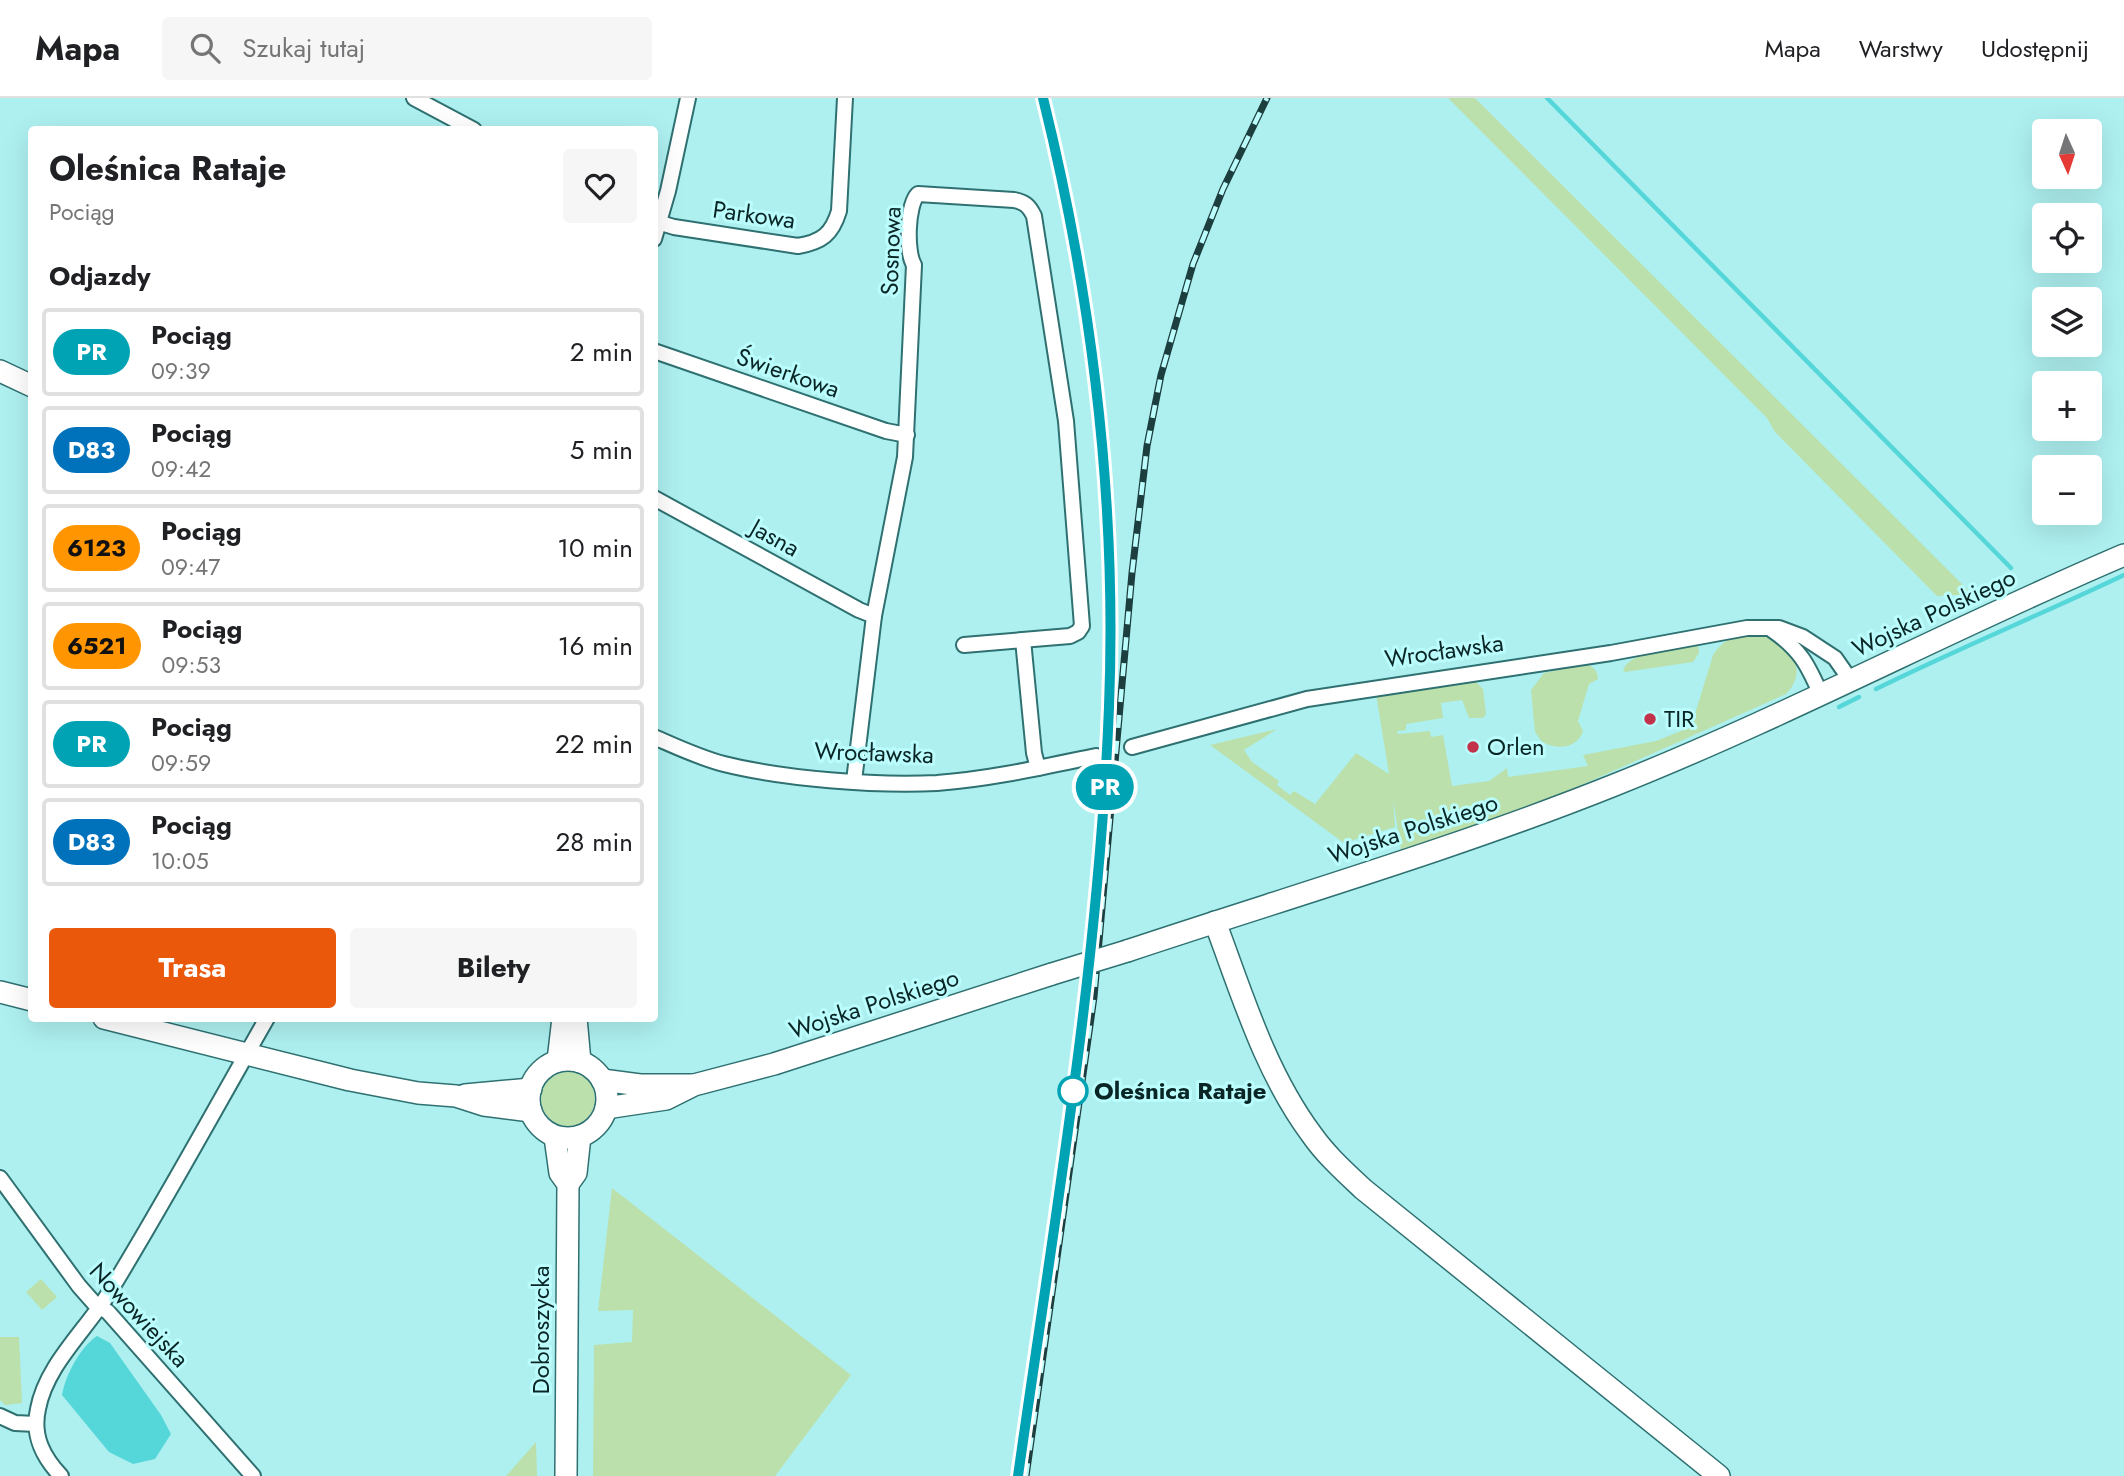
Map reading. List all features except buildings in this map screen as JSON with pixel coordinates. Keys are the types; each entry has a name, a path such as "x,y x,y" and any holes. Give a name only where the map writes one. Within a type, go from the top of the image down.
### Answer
{"main road":[{"path":"0,371 28,384"},
{"name":"Wojska Polskiego","path":"606,1108 666,1099 694,1085 774,1064 1524,820 1730,737 2124,555"},
{"path":"1214,922 1270,1065 1312,1135 1334,1162 1373,1198 1719,1476"},
{"path":"0,992 28,999"},
{"path":"119,1022 381,1086 456,1096 484,1105 531,1111"},
{"path":"558,1061 562,1022"},
{"path":"576,1022 580,1062"},
{"path":"558,1061 580,1062 590,1067 602,1080 606,1091 606,1108 599,1122 580,1136 567,1139 555,1136 537,1122 531,1111 531,1089 543,1071 558,1061"},
{"name":"Wojska Polskiego","path":"602,1080 640,1085 694,1085"},
{"path":"456,1096 531,1089"},
{"name":"Dobroszycka","path":"555,1136 560,1173 568,1184"},
{"name":"Dobroszycka","path":"566,1476 568,1184 576,1173 580,1136"}],"street":[{"path":"414,98 466,126"},
{"path":"658,218 688,98"},
{"name":"Parkowa","path":"658,222 798,246 812,244 834,227 839,211 845,98"},
{"name":"Sosnowa","path":"854,781 874,616 907,435 914,265 909,257 911,204 918,194 1023,202 1034,216 1066,421 1082,626 1070,636 964,645"},
{"name":"Świerkowa","path":"658,352 886,431 907,435"},
{"name":"Jasna","path":"658,500 874,616"},
{"path":"1768,627 1797,650 1821,695"},
{"name":"Wrocławska","path":"1132,747 1274,708 1342,693 1611,653 1747,628 1787,630 1835,658 1851,681"},
{"path":"1023,640 1034,753 1038,768"},
{"name":"Wrocławska","path":"658,739 724,764 792,776 854,781 936,783 988,777 1096,756"},
{"path":"61,1476 44,1454 38,1440 36,1424 40,1398 53,1372 100,1306 265,1022"},
{"name":"Nowowiejska","path":"0,1178 79,1286 108,1312 253,1476"},
{"path":"0,1416 15,1423 36,1424"}],"green space":[{"path":"1448,98 1475,98 1972,594 1937,596 1775,432 1767,418"},
{"path":"1757,635 1777,642 1792,656 1797,674 1786,694 1539,804 1401,850 1393,799 1395,827 1344,843 1210,745 1277,729 1244,750 1252,762 1279,781 1277,785 1290,795 1294,791 1315,804 1356,753 1389,774 1376,694 1475,681 1483,689 1486,714 1483,718 1469,718 1462,700 1441,703 1443,718 1406,724 1406,730 1397,731 1398,734 1430,731 1431,737 1443,735 1452,786 1489,781 1507,768 1508,777 1588,766 1583,755 1656,741 1691,727 1713,655 1722,644 1732,639"},
{"path":"1698,644 1699,653 1693,662 1625,672 1623,670 1628,663 1645,654"},
{"path":"1587,664 1595,670 1598,679 1589,684 1578,721 1583,731 1580,737 1571,744 1560,747 1542,742 1535,732 1531,690 1544,673"},
{"path":"568,1072 587,1080 595,1099 587,1118 568,1126 549,1118 541,1099 549,1080"},
{"path":"612,1188 851,1375 775,1476 593,1476 594,1345 632,1342 633,1310 598,1311"},
{"path":"41,1279 57,1297 42,1310 26,1292"},
{"path":"0,1337 19,1337 22,1403 5,1405 0,1400"},
{"path":"536,1442 537,1476 506,1476"}],"water":[{"path":"97,1336 110,1343 161,1415 171,1434 155,1459 133,1464 109,1452 62,1395 74,1362"}],"waterway":[{"path":"1547,98 2011,568"},
{"path":"1876,689 2124,575"},
{"path":"1839,707 1859,697"}],"railway":[{"path":"1043,98 1076,257 1098,417 1109,578 1108,740"},
{"path":"1026,1476 1094,997 1132,573 1147,446 1161,375 1193,264 1223,189 1267,98"}],"train":[{"name":"PR","path":"1018,1476 1090,960 1105,780 1110,674 1108,551 1096,398 1074,247 1043,98"}],"place":[{"name":"TIR","path":"1650,719"},
{"name":"Orlen","path":"1473,747"},
{"name":"Oleśnica Rataje","path":"1073,1091"}]}
